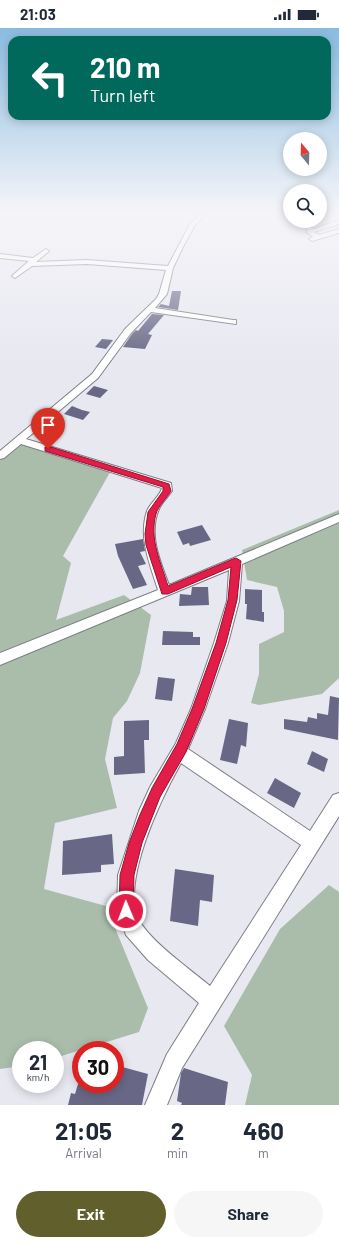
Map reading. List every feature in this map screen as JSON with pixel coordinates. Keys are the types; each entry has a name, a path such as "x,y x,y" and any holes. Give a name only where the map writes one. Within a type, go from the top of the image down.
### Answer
{"street":[{"path":"15,276 32,262"},
{"path":"91,262 170,268"},
{"path":"0,456 95,376 104,366 128,331 151,310 163,294 173,262"},
{"path":"151,310 233,322"},
{"path":"19,440 167,486 167,491 152,512 149,534 150,545 165,592"},
{"path":"0,659 165,592 339,518"},
{"path":"212,1001 155,953 133,928 126,911 127,875 138,837 156,793 179,752 198,709 221,643 232,600 236,561"},
{"path":"179,752 312,844"},
{"path":"156,1105 174,1061 339,801"}],"green space":[{"path":"13,440 114,465 63,556 71,563 56,620 124,595 151,615 140,673 127,701 113,718 105,759 117,808 55,823 44,889 106,906 148,1008 139,1032 110,1041 72,1041 72,1053 64,1055 64,1041 12,1041 12,1067 0,1069 0,450"},
{"path":"339,510 339,678 322,694 259,705 251,703 259,674 259,644 284,632 284,611 277,587 247,580 242,550"},
{"path":"329,885 339,892 339,1105 245,1105 252,1075 224,1026 280,929"}],"building":[{"path":"172,291 181,291 178,310 158,307 161,304 169,306"},
{"path":"152,314 164,315 148,334 152,335 145,349 123,347 132,334 136,330 138,331"},
{"path":"102,339 113,340 106,349 95,347"},
{"path":"94,386 108,390 100,398 86,394"},
{"path":"72,406 90,412 83,420 64,414"},
{"path":"202,525 211,540 190,546 189,543 183,545 177,532"},
{"path":"143,539 145,551 140,552 146,564 138,566 147,585 133,589 118,556 115,544"},
{"path":"192,587 208,587 209,605 179,606 180,594 191,595"},
{"path":"245,589 262,590 262,612 264,612 264,622 246,619 247,604 245,604"},
{"path":"163,631 193,632 193,637 200,637 200,645 162,645"},
{"path":"158,677 175,679 172,701 155,699"},
{"path":"330,696 339,698 338,740 284,729 284,719 307,722 308,717 317,719 317,713 328,715"},
{"path":"229,719 248,723 246,747 241,745 237,764 220,760"},
{"path":"149,720 149,740 144,740 145,773 114,775 114,757 124,756 124,721"},
{"path":"312,751 328,759 324,772 307,764"},
{"path":"275,778 301,793 294,808 267,793"},
{"path":"112,834 114,864 101,865 101,872 62,875 63,841"},
{"path":"175,869 214,875 212,902 200,900 198,926 170,921"},
{"path":"124,1067 148,1074 142,1105 68,1105 71,1093 124,1093"},
{"path":"184,1068 228,1082 225,1105 181,1105 182,1103 177,1101 181,1073"}],"route":[{"path":"48,449 165,484 167,486 167,491 152,512 149,534 150,545 165,592 236,561 232,600 228,616 221,643 198,709 181,748 156,793 145,817 136,843 127,875 126,911"}]}
